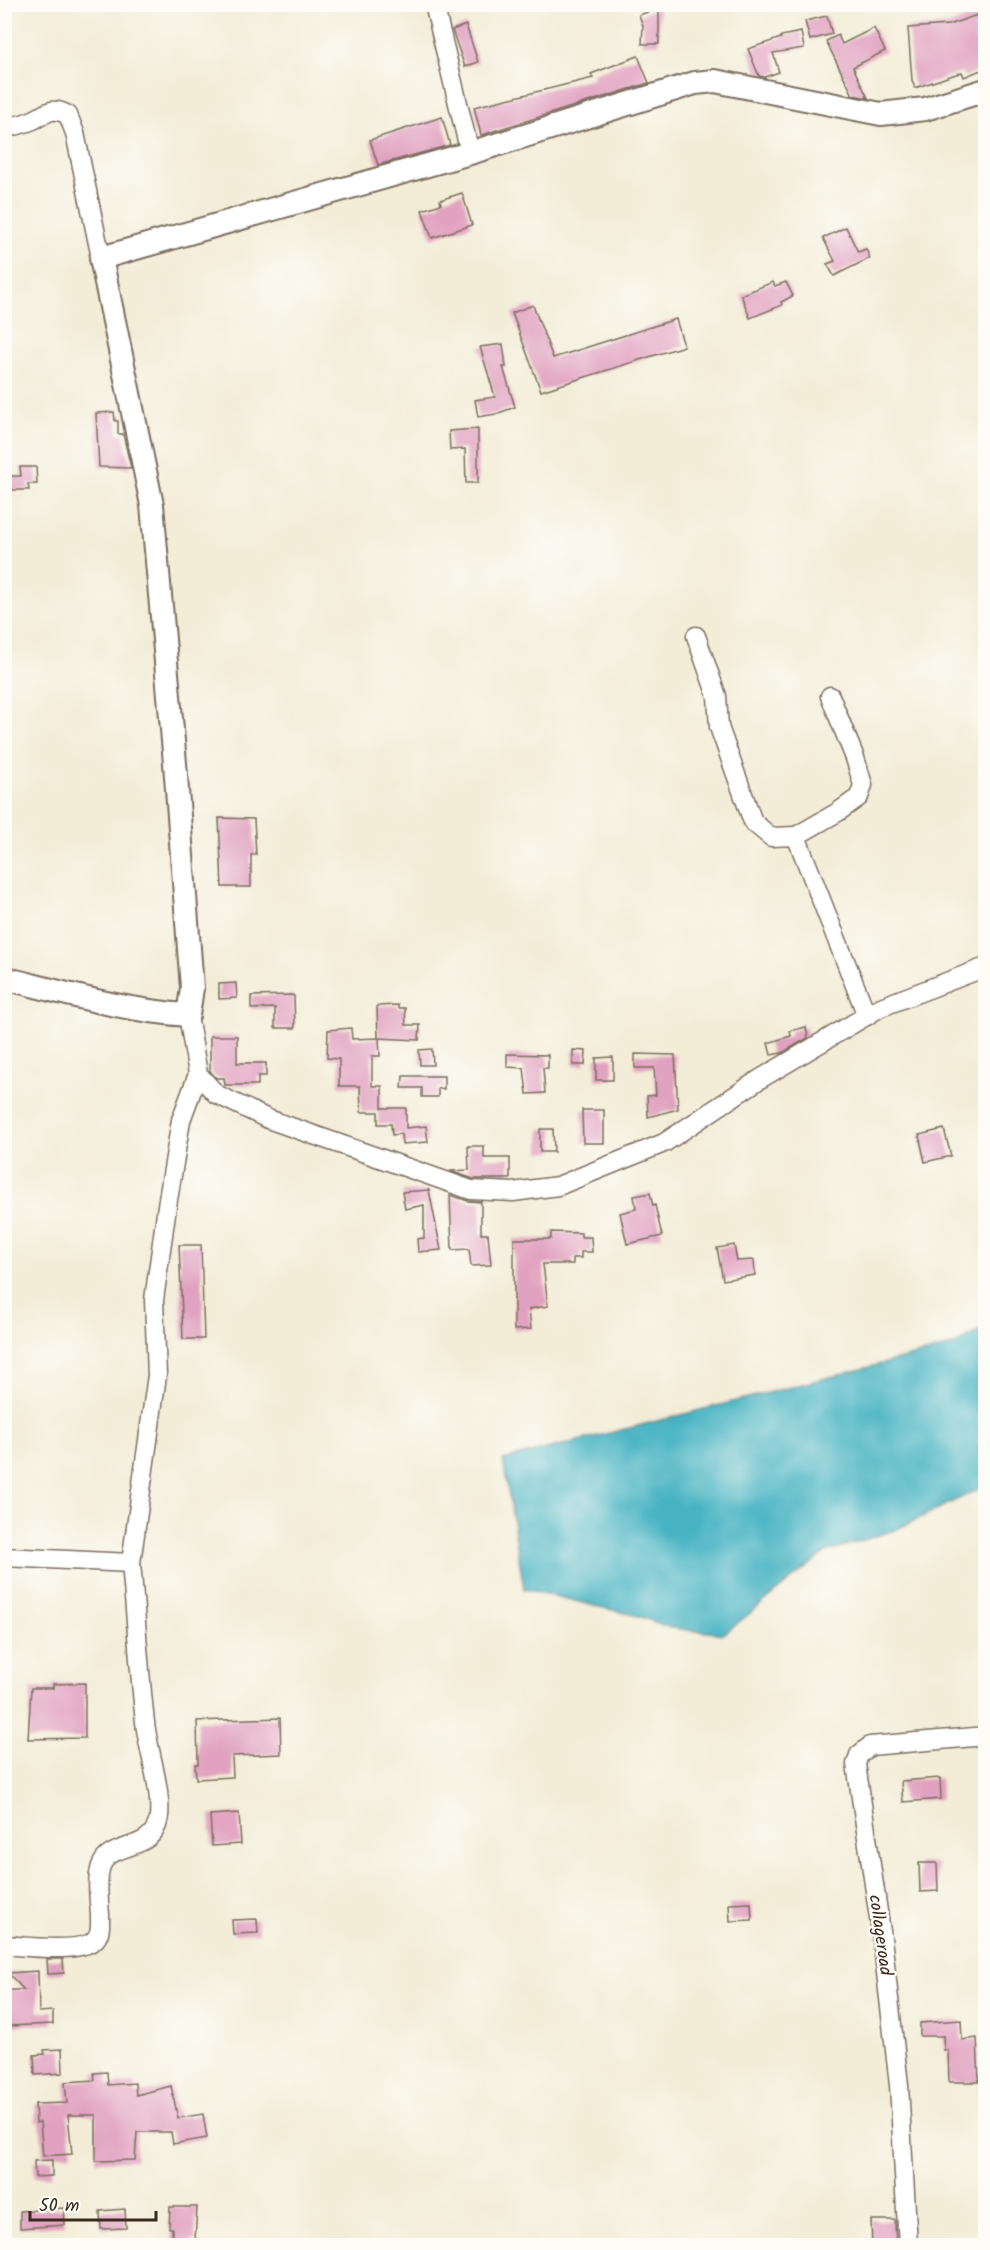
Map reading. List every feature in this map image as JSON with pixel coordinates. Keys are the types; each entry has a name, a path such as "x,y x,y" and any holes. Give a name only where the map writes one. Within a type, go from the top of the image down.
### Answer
{"main road":[{"path":"4,978 123,1007 188,1016 192,988 190,944 152,505 101,258 470,153 695,83 715,81 881,114 925,109 986,90"}],"street":[{"path":"434,4 470,153"},
{"path":"4,129 33,120 49,110 59,110 68,115 75,134 101,258"},
{"path":"696,636 717,696 719,727 753,822 771,837 796,836 859,797 863,785 855,758 830,696"},
{"path":"796,836 867,1016"},
{"path":"198,1074 216,1094 268,1119 471,1190 513,1192 558,1186 664,1143 760,1079 881,1007 986,967"},
{"path":"4,1945 71,1948 86,1946 96,1939 100,1925 99,1874 102,1862 122,1848 135,1846 149,1838 157,1826 160,1807 145,1724 131,1563 157,1375 154,1300 181,1120 198,1074 188,1016"},
{"path":"4,1557 131,1563"},
{"name":"collageroad","path":"908,2246 898,2074 882,1938 855,1764 859,1755 870,1746 986,1736"}],"water":[{"path":"985,1327 985,1486 895,1530 826,1552 724,1634 671,1628 638,1616 524,1589 503,1460 956,1345"}],"building":[{"path":"659,8 659,44 642,44 643,26 639,15"},
{"path":"986,12 986,68 964,77 962,72 915,88 912,80 908,28 948,25"},
{"path":"827,16 832,34 810,40 805,21"},
{"path":"466,25 478,62 465,67 452,30"},
{"path":"874,28 885,51 853,67 868,98 853,95 826,41 838,35 842,44"},
{"path":"801,32 804,48 773,53 779,72 765,77 759,76 748,49 781,38 781,36"},
{"path":"638,56 649,83 481,135 474,107 593,78 591,74"},
{"path":"442,117 450,145 378,165 370,140"},
{"path":"462,193 472,225 432,238 422,210 441,204 440,200"},
{"path":"846,227 858,252 866,249 870,258 834,276 827,264 835,261 823,238"},
{"path":"773,282 775,286 786,282 793,296 781,302 782,305 750,318 741,295"},
{"path":"533,305 553,358 676,319 684,346 541,391 512,313"},
{"path":"503,344 506,367 503,367 515,407 496,414 478,417 475,400 495,397 480,347"},
{"path":"114,412 115,421 118,421 118,434 123,434 131,468 99,467 96,413"},
{"path":"478,429 478,483 466,483 465,449 450,450 449,431"},
{"path":"20,467 36,467 37,484 28,484 29,490 4,490 4,476 21,476"},
{"path":"219,818 254,819 256,855 251,855 251,887 222,887"},
{"path":"236,983 237,998 219,999 219,984"},
{"path":"251,996 294,996 295,1028 275,1028 275,1008 251,1009"},
{"path":"398,1005 398,1008 405,1008 406,1025 420,1025 419,1040 379,1038 380,1056 372,1056 372,1086 382,1086 382,1108 406,1108 406,1128 426,1126 428,1142 402,1144 401,1134 392,1135 391,1124 378,1124 378,1112 361,1112 360,1086 339,1086 339,1059 327,1058 328,1030 351,1028 352,1039 378,1038 377,1006"},
{"path":"806,1027 808,1038 782,1053 771,1055 768,1043 791,1036 790,1031"},
{"path":"210,1036 237,1036 237,1063 266,1063 266,1076 258,1076 258,1085 225,1085 224,1078 216,1078 210,1071"},
{"path":"432,1049 433,1065 420,1065 419,1050"},
{"path":"573,1050 586,1051 585,1065 573,1065"},
{"path":"507,1054 548,1055 548,1068 543,1068 545,1093 527,1094 524,1068 507,1067"},
{"path":"635,1054 675,1055 678,1109 648,1117 647,1096 656,1095 654,1068 635,1068"},
{"path":"613,1057 613,1080 596,1080 596,1058"},
{"path":"403,1076 444,1076 444,1089 438,1088 438,1097 422,1097 422,1088 402,1088"},
{"path":"582,1110 604,1110 604,1143 583,1143"},
{"path":"540,1129 553,1129 554,1152 540,1152"},
{"path":"944,1129 951,1156 925,1162 919,1135"},
{"path":"468,1146 484,1146 484,1158 510,1158 510,1179 473,1179 450,1171 469,1170"},
{"path":"429,1190 441,1250 418,1252 417,1239 424,1238 424,1205 405,1209 402,1192"},
{"path":"650,1193 662,1236 627,1244 620,1213 636,1209 634,1196"},
{"path":"450,1195 468,1201 481,1202 481,1234 488,1234 491,1265 471,1266 469,1249 452,1250"},
{"path":"551,1232 581,1233 581,1237 591,1237 592,1252 581,1252 581,1258 573,1258 573,1264 543,1264 548,1306 529,1309 531,1329 514,1330 514,1239 551,1239"},
{"path":"179,1245 201,1245 204,1339 183,1339"},
{"path":"734,1245 737,1261 754,1260 755,1275 723,1280 717,1248"},
{"path":"85,1683 85,1738 28,1739 31,1688 53,1688 53,1684"},
{"path":"280,1718 281,1754 232,1756 233,1777 196,1779 197,1721"},
{"path":"940,1778 941,1799 903,1802 901,1781"},
{"path":"239,1813 241,1844 212,1846 210,1815"},
{"path":"919,1863 937,1863 938,1891 920,1892"},
{"path":"751,1903 752,1920 730,1921 729,1904"},
{"path":"257,1919 258,1933 233,1934 232,1920"},
{"path":"47,1959 63,1959 64,1973 48,1974"},
{"path":"38,1971 39,2012 53,2011 53,2024 8,2026 9,2014 4,2014 4,1990 24,1990 8,1973"},
{"path":"961,2020 962,2040 977,2038 979,2082 949,2082 948,2050 944,2050 943,2036 920,2036 920,2023"},
{"path":"62,2049 63,2073 35,2075 34,2055 45,2054 44,2050"},
{"path":"107,2072 108,2085 135,2083 136,2095 171,2086 178,2118 203,2114 207,2138 173,2144 171,2132 137,2132 135,2160 96,2161 96,2115 68,2115 72,2154 43,2156 40,2122 36,2123 35,2104 67,2103 65,2082 95,2080 94,2073"},
{"path":"52,2160 52,2176 35,2177 34,2161"},
{"path":"170,2207 197,2207 195,2241 172,2242 172,2228 169,2228"},
{"path":"64,2208 65,2225 20,2228 20,2211"},
{"path":"125,2209 126,2228 101,2229 100,2211"},
{"path":"871,2220 895,2220 896,2246 872,2246"}]}
